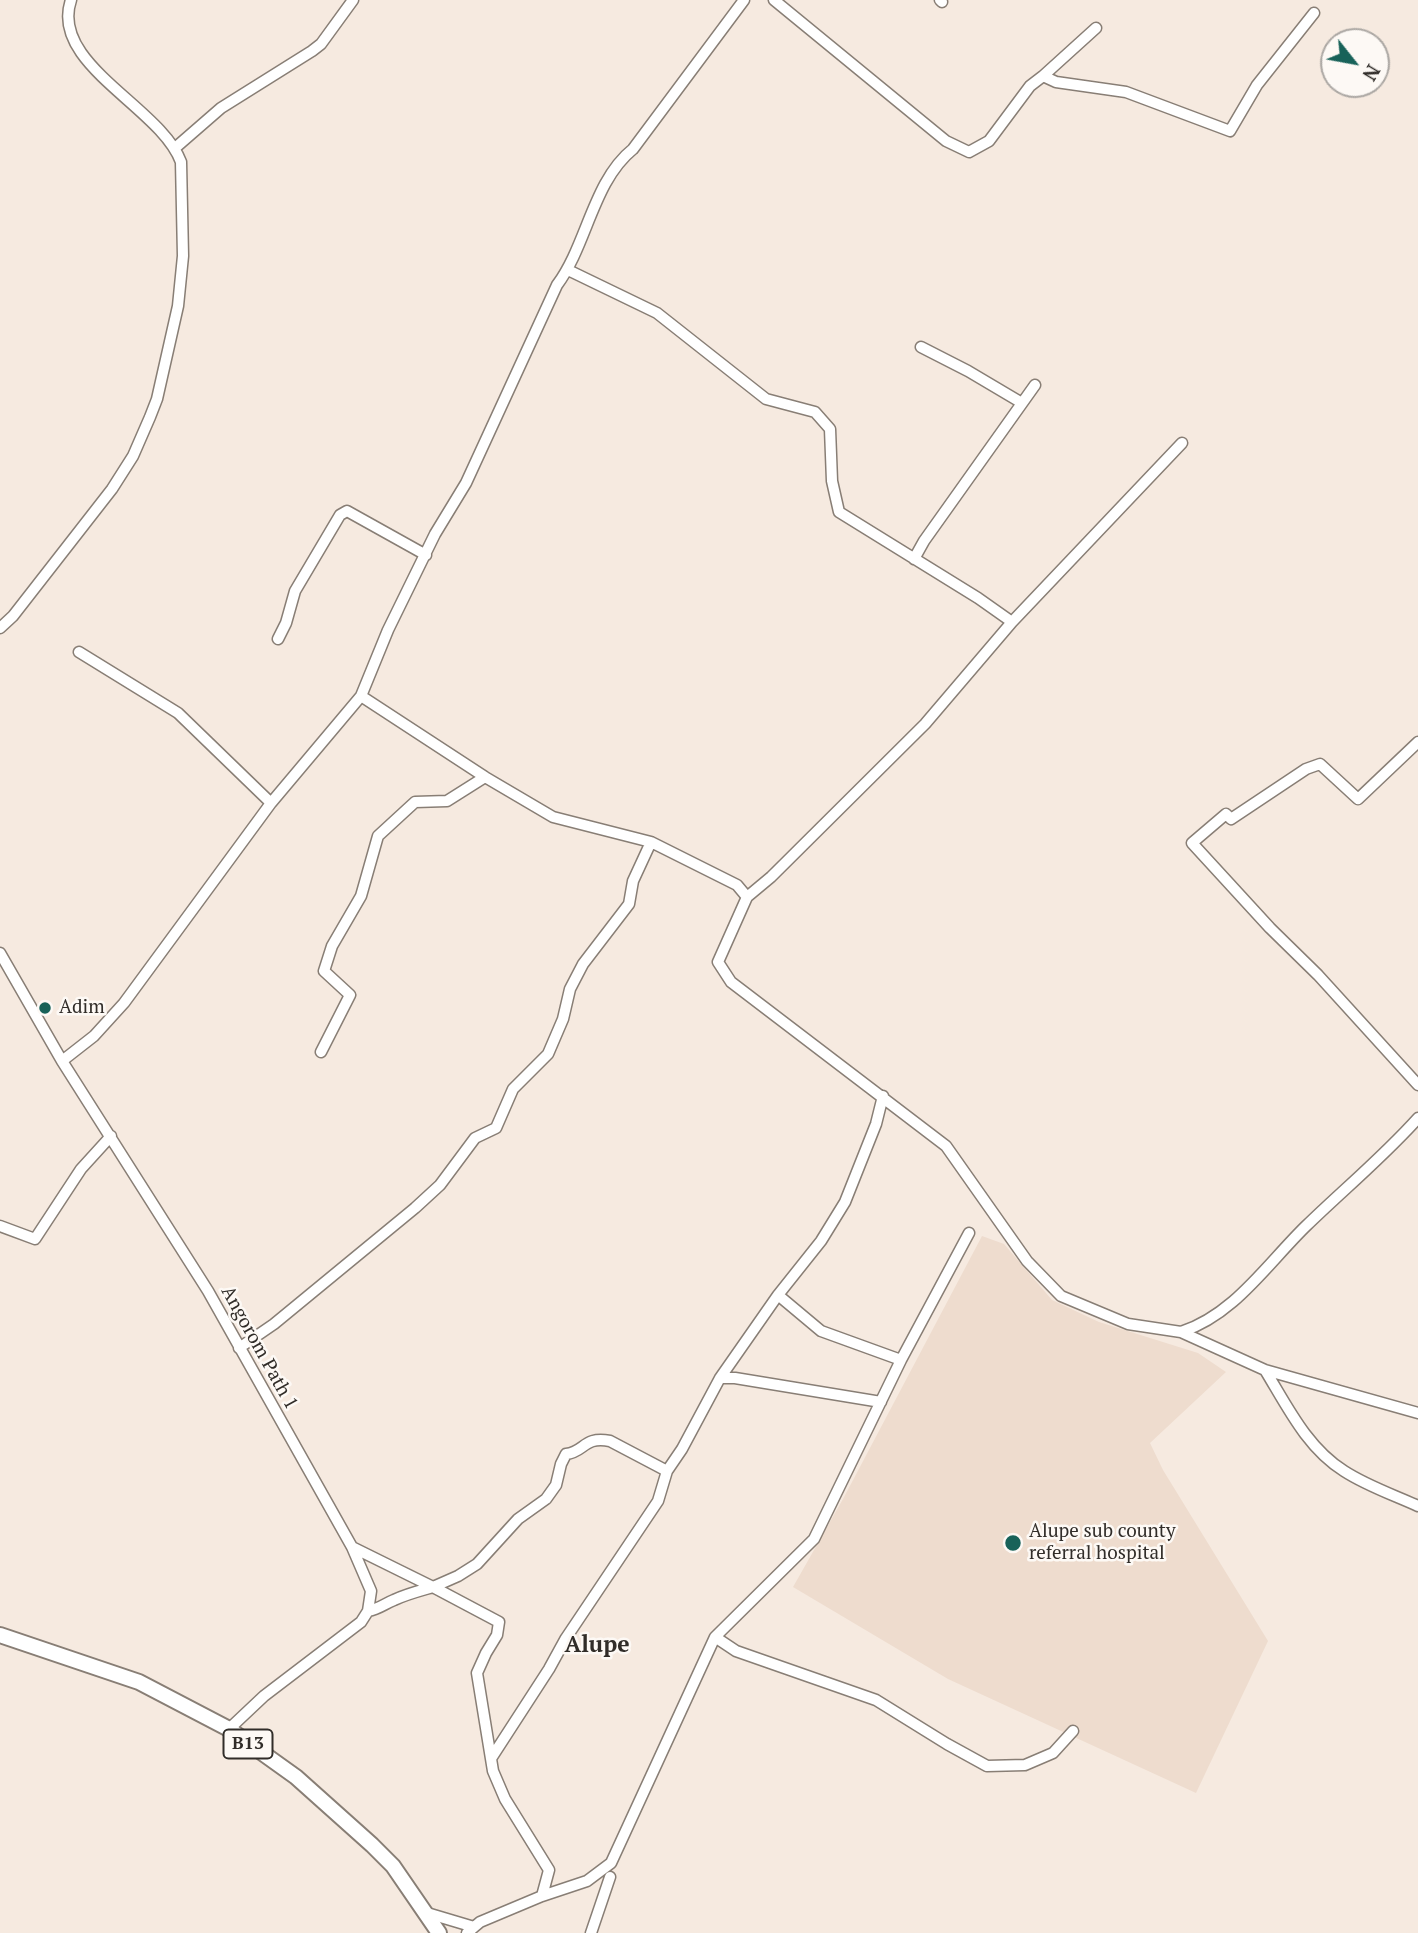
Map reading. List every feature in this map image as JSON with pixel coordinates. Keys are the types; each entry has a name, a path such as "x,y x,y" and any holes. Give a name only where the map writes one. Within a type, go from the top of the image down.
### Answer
{"highway":[{"name":"B13","path":"0,1635 139,1682 229,1729 296,1777 363,1836 393,1866 439,1933"}],"street":[{"path":"0,628 13,617 112,489 133,456 157,400 178,306 183,256 181,162 175,148 159,128 75,46 66,18 71,0"},
{"path":"175,148 221,108 321,44 353,0"},
{"path":"62,1061 94,1036 124,1003 271,803 361,696 388,629 466,483 557,285 568,270 610,175 620,159 633,149 744,0"},
{"path":"774,0 946,141 969,152 989,141 1030,86 1096,28"},
{"path":"1043,76 1056,82 1126,92 1230,131 1257,85 1314,13"},
{"path":"568,270 657,313 766,399 815,412 830,429 832,481 839,512 1012,622"},
{"path":"921,347 1022,403"},
{"path":"914,559 1035,385"},
{"path":"1182,443 1012,622 925,724 771,877 747,897 718,962 731,982 946,1146 1027,1261 1061,1296 1128,1324 1181,1332 1265,1370 1418,1413"},
{"path":"278,639 286,624 295,591 340,515 347,511 426,555"},
{"path":"79,652 178,713 271,803"},
{"path":"361,696 552,817 651,842 737,885 747,897"},
{"path":"1418,742 1358,799 1320,764 1306,769 1231,819 1226,814 1192,843 1418,1085"},
{"path":"321,1052 349,995 324,971 332,946 361,896 378,836 415,802 447,801 485,777"},
{"path":"239,1348 274,1324 415,1209 440,1185 475,1138 496,1128 513,1089 548,1055 563,1019 570,989 583,964 629,904 633,881 651,842"},
{"name":"Angorom Path 1","path":"0,953 62,1061 208,1291 352,1547 370,1591 368,1611"},
{"path":"492,1758 566,1638 658,1501 667,1471 682,1449 720,1378 778,1295 821,1241 845,1202 877,1124 883,1096"},
{"path":"1181,1332 1204,1323 1235,1300 1280,1251 1418,1118"},
{"path":"0,1226 35,1239 81,1169 111,1136"},
{"path":"427,1913 471,1930 502,1911 587,1881 611,1863 715,1637 814,1539 901,1360 969,1233"},
{"path":"778,1295 821,1331 901,1360"},
{"path":"1265,1370 1296,1421 1315,1446 1344,1471 1418,1506"},
{"path":"720,1378 735,1378 881,1402"},
{"path":"229,1729 272,1690 350,1632 368,1611 382,1608 407,1594 433,1587 477,1564 518,1519 546,1499 556,1485 566,1454 574,1453 585,1443 600,1439 610,1441 667,1471"},
{"path":"352,1547 499,1622 497,1635 477,1673 497,1782 549,1870 542,1896"},
{"path":"715,1637 736,1651 876,1700 988,1766 1025,1765 1053,1754 1073,1731"},
{"path":"591,1933 610,1877"}],"shaded area":[{"name":"Alupe sub county referral hospital","path":"982,1236 1004,1244 1052,1300 1099,1322 1198,1353 1226,1372 1150,1443 1163,1470 1268,1641 1196,1793 948,1679 793,1587 843,1499"}],"place":[{"name":"Adim","path":"45,1008"},
{"name":"Alupe sub county referral hospital","path":"1013,1543"}],"district":[{"name":"Alupe","path":"597,1645"}]}
